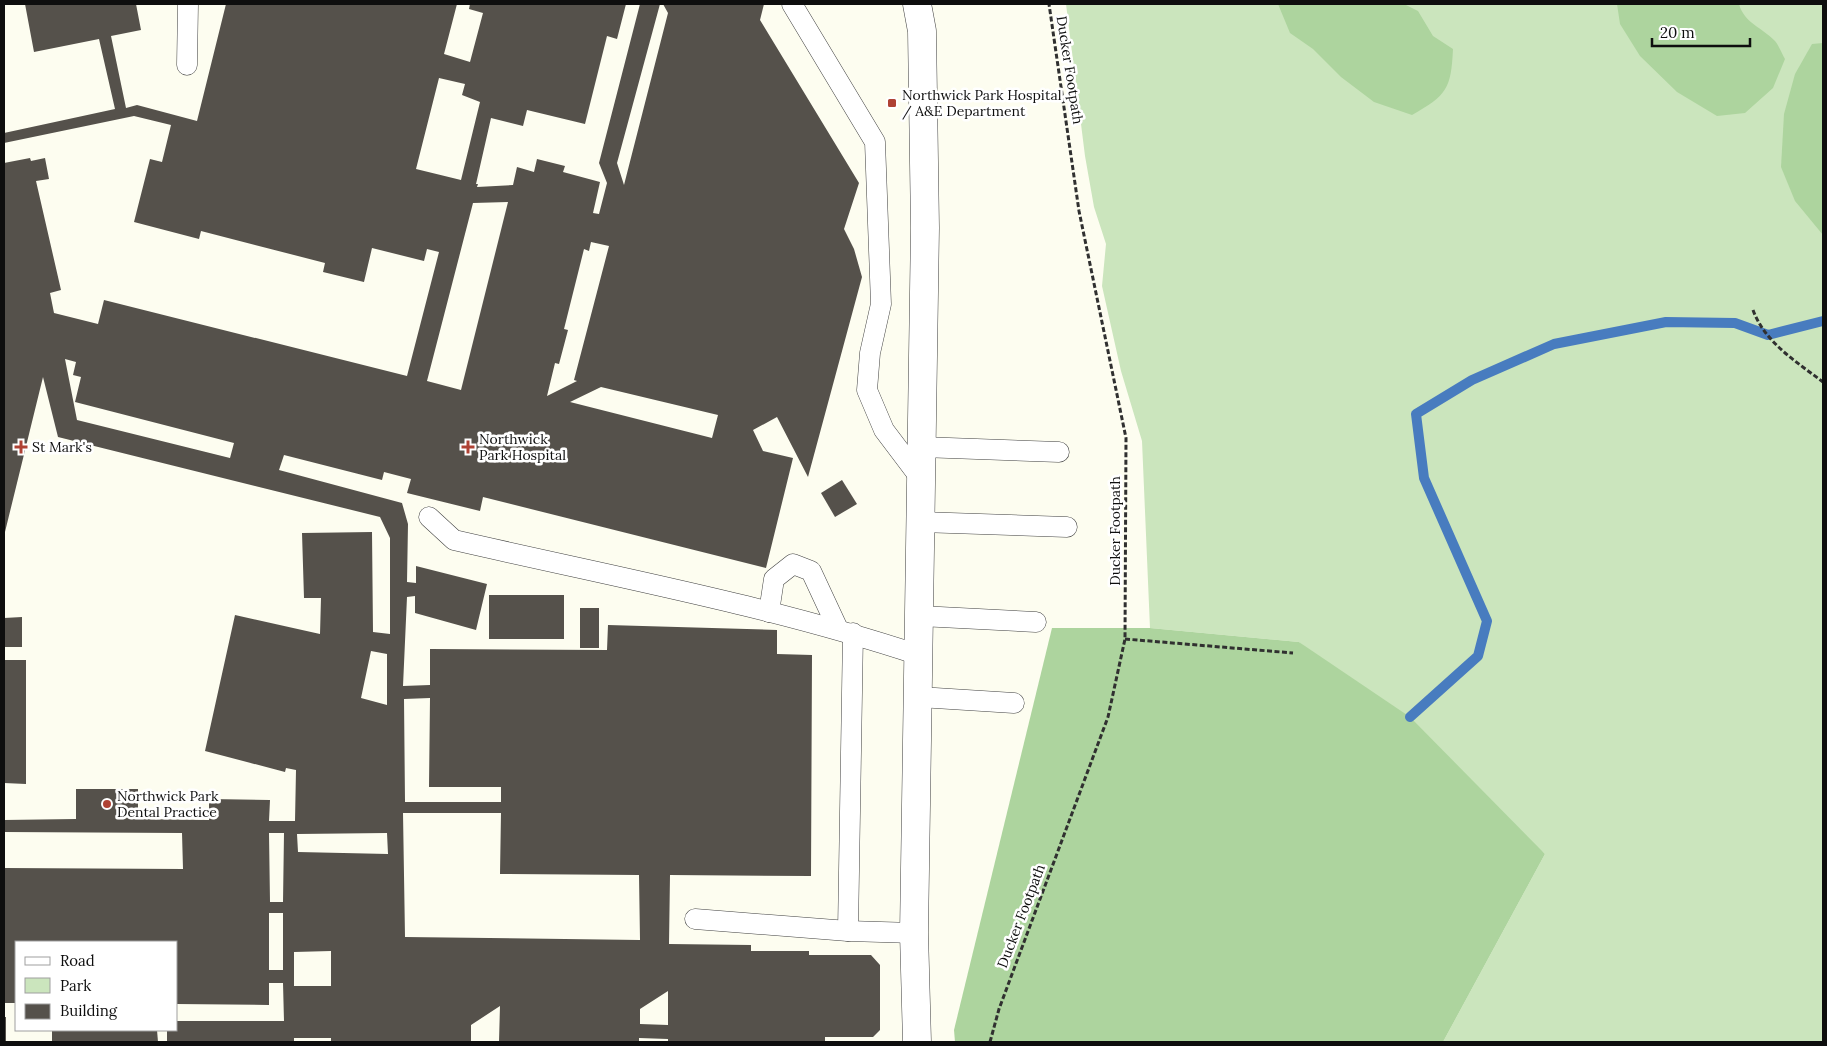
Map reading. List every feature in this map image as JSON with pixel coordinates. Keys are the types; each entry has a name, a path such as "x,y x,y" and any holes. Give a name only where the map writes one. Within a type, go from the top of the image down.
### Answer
{"street":[{"path":"917,4 922,31 924,128 919,697 914,934 917,1042"}],"lane":[{"path":"187,65 188,4"},
{"path":"792,4 875,142 881,304 870,353 867,390 884,430 921,479"},
{"path":"921,447 1059,452"},
{"path":"429,517 454,540 846,631 919,655"},
{"path":"920,522 1067,528"},
{"path":"769,612 774,579 793,564 811,571 846,631 848,931"},
{"path":"920,616 1036,622"},
{"path":"919,697 1014,703"},
{"path":"695,919 848,931 914,934"}],"path":[{"name":"Ducker Footpath","path":"990,1042 999,1009 1108,717 1126,639 1126,438 1079,211 1049,4"},
{"path":"1754,310 1758,324 1778,347 1823,382"},
{"path":"1126,639 1293,653"}],"green space":[{"path":"1066,4 1823,4 1823,1042 1443,1042 1545,854 1299,642 1150,628 1142,441 1121,371 1102,286 1106,244 1094,207 1085,156"},
{"path":"1278,4 1404,4 1418,11 1433,36 1453,49 1451,73 1445,90 1433,102 1412,115 1374,102 1341,77 1313,49 1290,33"},
{"path":"1617,4 1739,4 1741,11 1749,21 1775,41 1785,59 1773,88 1745,113 1717,116 1677,92 1640,56 1620,24"},
{"path":"1823,43 1823,235 1795,201 1781,167 1784,114 1795,74 1812,44"},
{"path":"1052,628 1150,628 1299,642 1410,717 1545,854 1443,1042 955,1042 954,1030"}],"building":[{"path":"25,4 136,4 141,30 111,36 126,108 137,105 197,121 226,4 457,4 444,54 470,62 483,13 469,9 470,4 626,4 617,39 607,36 585,124 527,110 523,126 491,118 476,184 478,184 477,187 513,185 517,167 534,172 537,159 565,166 563,172 600,182 593,213 599,214 607,183 599,163 640,4 660,4 617,163 624,185 668,13 663,4 764,4 760,20 859,183 844,229 854,249 862,277 808,477 777,417 753,430 763,451 793,458 766,568 483,497 480,511 407,493 411,479 384,472 382,480 284,455 279,470 402,503 408,524 407,582 416,583 416,566 487,584 476,630 415,613 415,596 407,597 403,686 430,685 430,649 607,650 608,625 777,630 777,654 812,655 811,876 670,875 669,944 751,945 751,951 809,951 809,955 871,955 880,965 880,1030 873,1037 825,1037 825,1042 668,1042 668,1039 639,1038 639,1042 499,1042 500,1006 471,1025 471,1042 331,1042 331,1038 294,1038 294,1042 167,1042 167,1031 178,1031 178,1021 284,1021 283,983 269,983 269,1005 178,1004 178,941 15,941 15,1003 4,1003 4,868 183,869 182,833 4,832 4,820 76,819 76,789 138,789 138,819 209,820 209,799 270,800 269,821 295,821 296,770 286,768 285,772 205,751 235,615 320,634 321,598 304,598 302,533 372,532 373,632 390,634 390,538 380,517 58,437 43,377 4,536 4,163 30,158 31,161 45,158 49,179 36,181 61,290 50,293 54,313 98,324 104,300 407,376 439,252 427,249 424,261 372,248 364,282 323,272 325,263 201,231 199,239 134,222 150,159 162,162 171,125 134,116 4,143 4,133 115,109 99,39 34,52","holes":["439,78 465,84 462,95 480,102 461,180 416,169","508,202 461,390 427,381 473,203","591,242 609,246 574,380 577,381 547,396 555,363 559,364 568,330 564,329 584,249 589,251","65,359 76,362 73,375 81,377 75,402 234,443 230,458 77,420","601,387 718,415 712,438 570,402","371,651 387,654 387,705 361,698","430,698 429,787 501,787 501,802 405,802 404,699","403,813 501,813 500,874 639,875 640,940 405,937","269,833 284,833 283,902 270,902","387,833 388,854 298,852 297,834","269,913 283,913 283,970 269,970","331,951 331,986 294,986 294,952","668,991 668,1025 640,1024 640,1009"]},
{"path":"842,480 857,504 835,517 821,493"},
{"path":"489,595 564,595 564,639 489,639"},
{"path":"580,608 599,608 599,648 580,648"},
{"path":"22,617 22,647 4,647 4,618"},
{"path":"4,660 26,660 26,784 4,783"},
{"path":"4,1017 6,1017 6,1042 4,1042"},
{"path":"52,1031 157,1031 158,1042 52,1042"}],"waterway":[{"path":"1410,717 1478,656 1487,621 1424,478 1416,414 1472,380 1554,344 1666,322 1735,323 1768,335 1823,321"}],"place":[{"name":"Northwick Park Hospital / A&E Department","path":"892,103"},
{"name":"St Mark's","path":"21,447"},
{"name":"Northwick Park Hospital","path":"468,447"},
{"name":"Northwick Park Dental Practice","path":"107,804"}]}
